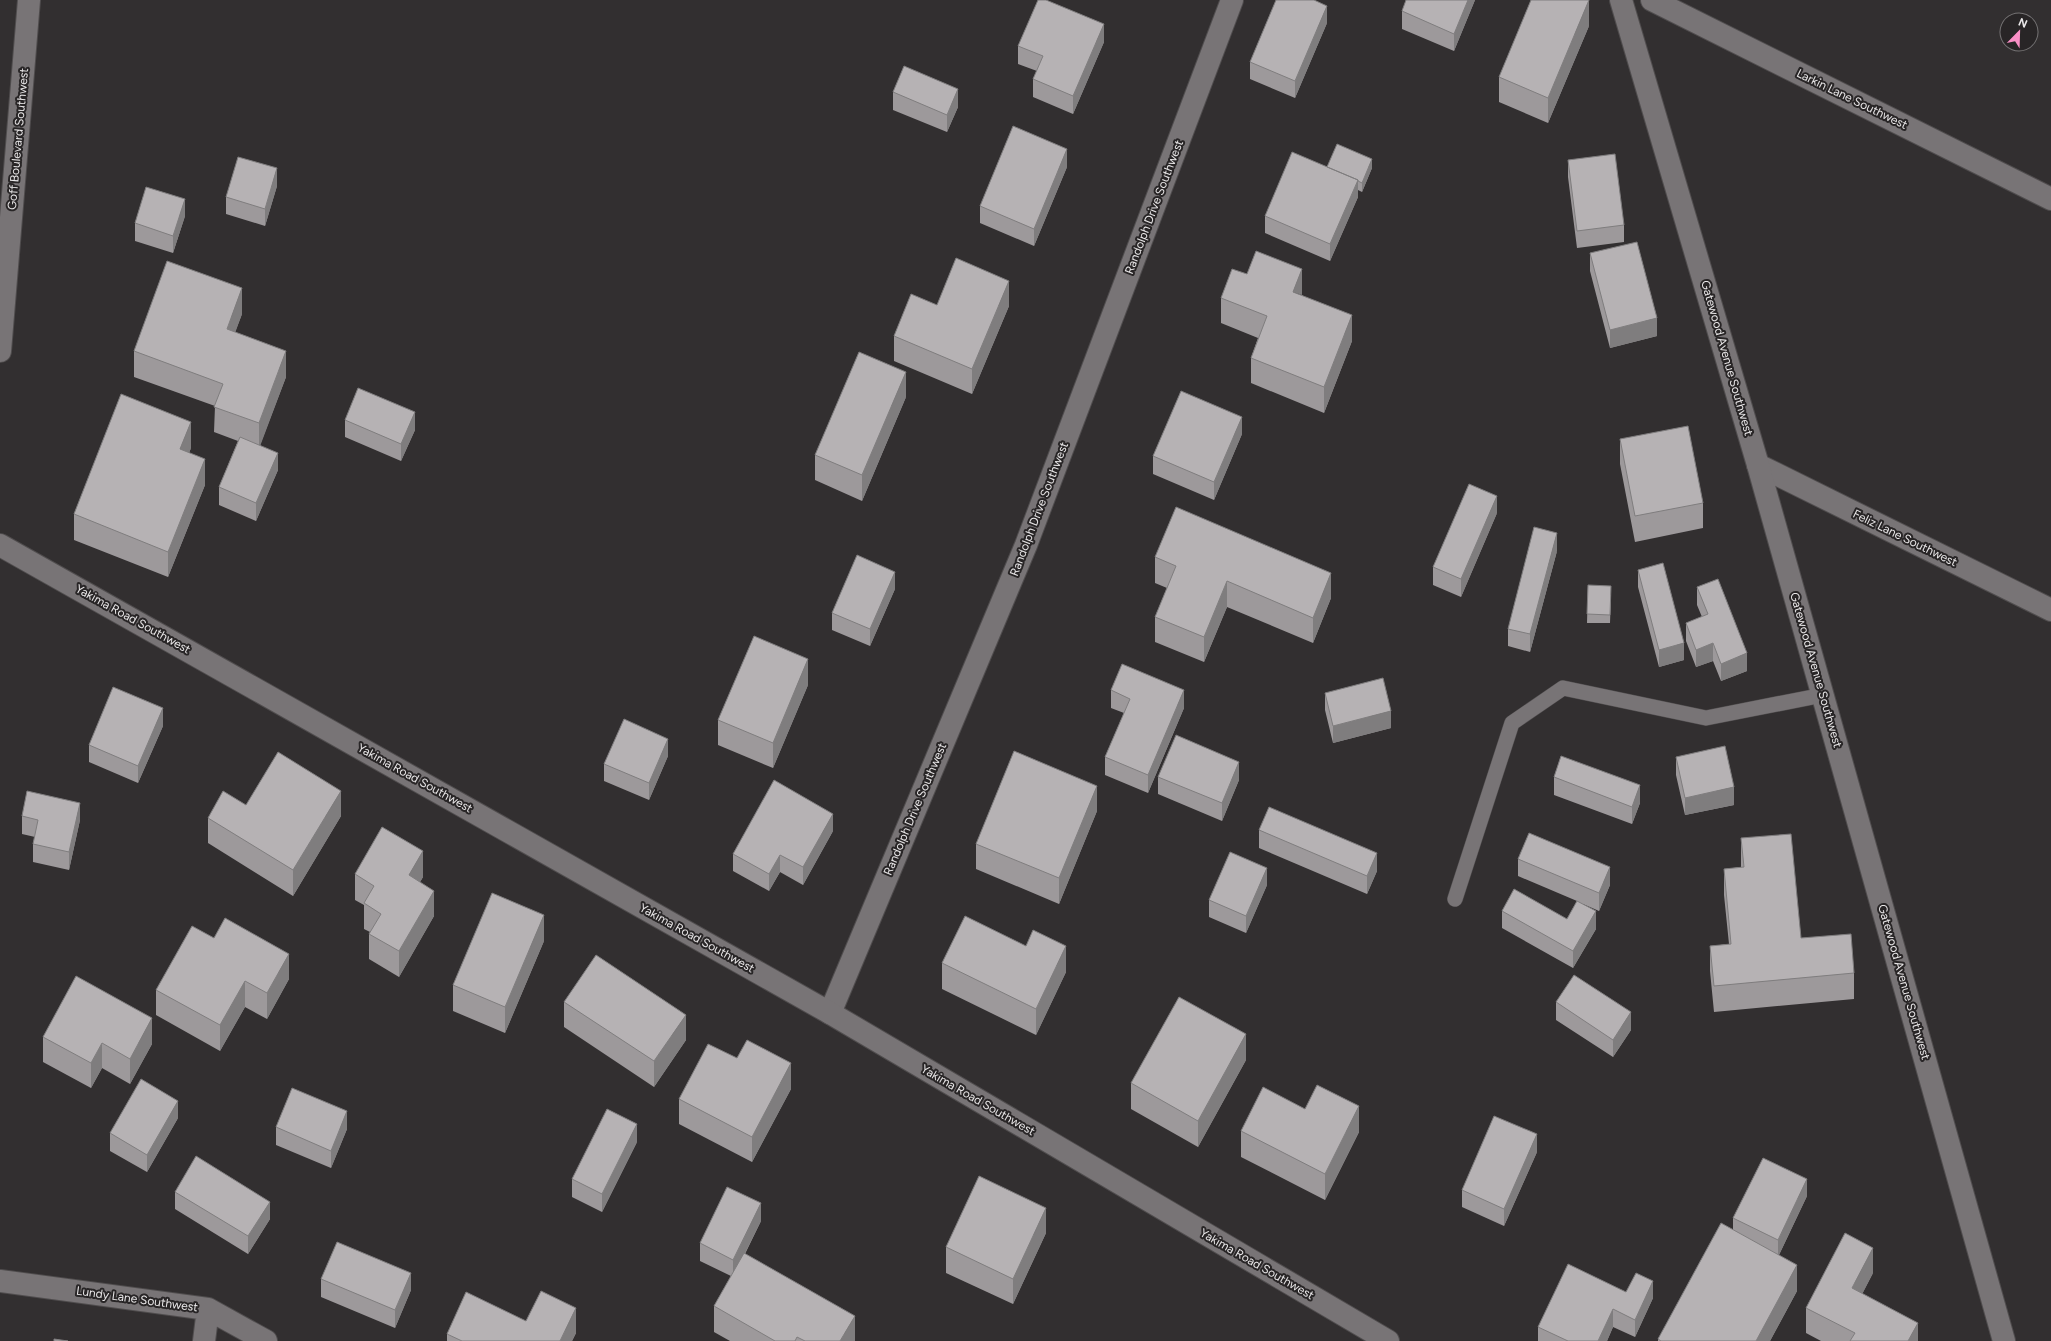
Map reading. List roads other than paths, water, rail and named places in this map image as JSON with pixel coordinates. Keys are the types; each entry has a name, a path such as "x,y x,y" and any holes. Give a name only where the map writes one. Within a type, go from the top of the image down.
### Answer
{"street":[{"name":"Goff Boulevard Southwest","path":"0,351 30,0"},
{"name":"Randolph Drive Southwest","path":"830,1013 1026,545 1232,0"},
{"name":"Gatewood Avenue Southwest","path":"1621,0 1758,465 2004,1341"},
{"name":"Larkin Lane Southwest","path":"1652,0 2051,199"},
{"name":"Feliz Lane Southwest","path":"1758,465 2051,610"},
{"name":"Yakima Road Southwest","path":"0,545 830,1013 1388,1341"},
{"name":"Lundy Lane Southwest","path":"0,1281 208,1309 266,1341"},
{"path":"204,1341 208,1309"}],"lane":[{"path":"1455,899 1512,723 1563,688 1706,718 1823,695"}]}
